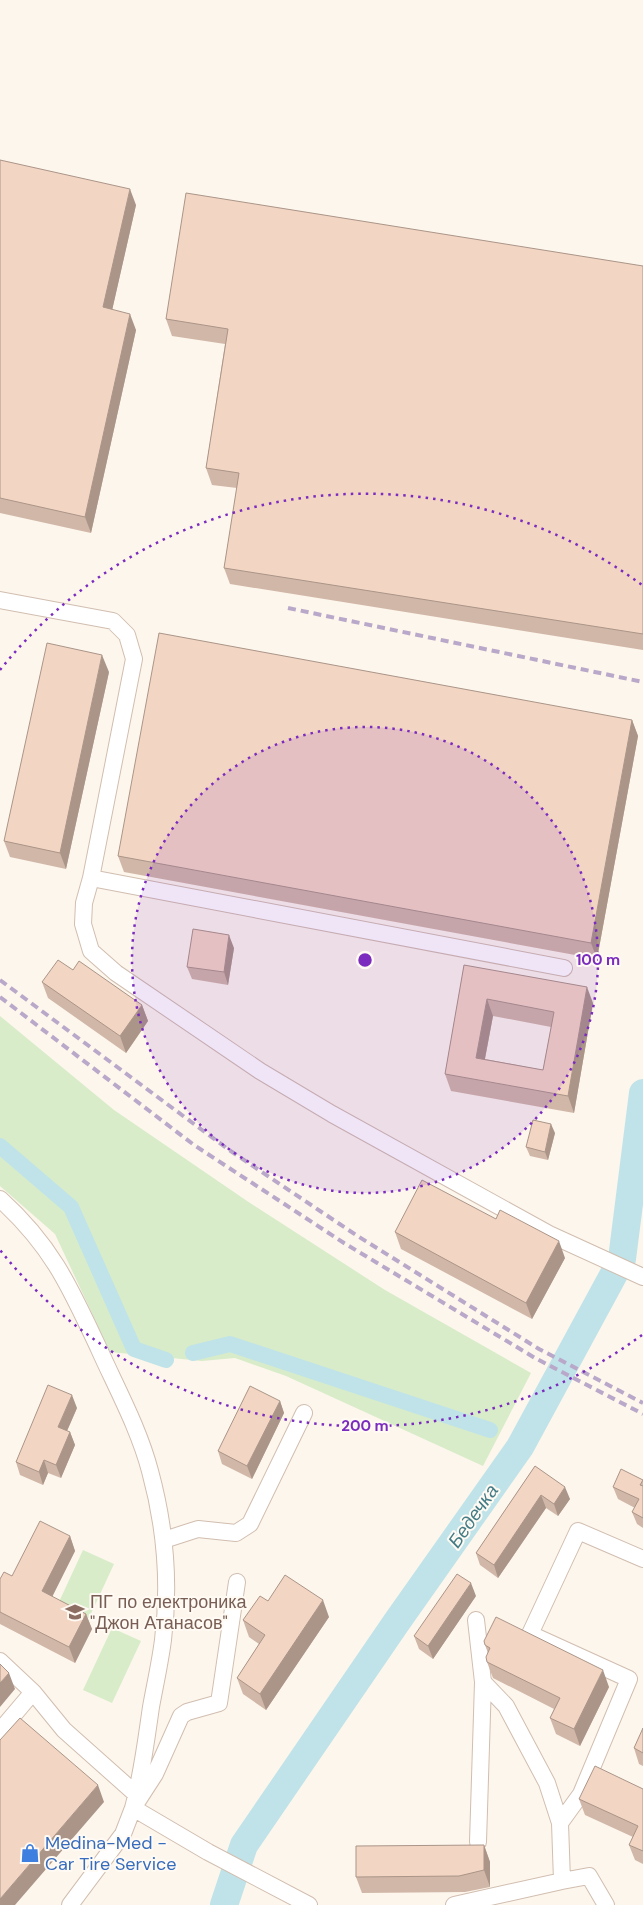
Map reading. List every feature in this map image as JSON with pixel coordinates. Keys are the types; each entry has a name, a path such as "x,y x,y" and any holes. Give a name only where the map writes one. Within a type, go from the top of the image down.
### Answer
{"street":[{"path":"0,600 113,621 127,635 134,659 91,878 84,903 83,924 91,951 116,973 260,1071 332,1114 549,1234 638,1275"},
{"path":"91,878 564,968"},
{"path":"0,1199 26,1222 43,1244 73,1294 144,1452 155,1491 164,1540 166,1590 163,1640 135,1802 123,1834 70,1905"},
{"path":"164,1540 198,1530 236,1533 250,1524 304,1413"},
{"path":"560,1823 581,1794 629,1679 530,1634 578,1531 643,1559"},
{"path":"135,1802 155,1774 181,1716 187,1712 219,1703 237,1582"},
{"path":"476,1620 482,1682 478,1842"},
{"path":"0,1661 33,1692 64,1730 135,1802 208,1852 309,1905"},
{"path":"482,1682 506,1706 546,1783 560,1823 562,1880"},
{"path":"0,1731 33,1692"},
{"path":"454,1905 562,1880 588,1876 606,1905"}],"green space":[{"path":"0,1016 114,1110 250,1203 385,1290 531,1373 483,1466 286,1376 235,1358 202,1361 110,1352 55,1234 0,1186"},
{"path":"83,1550 114,1564 89,1618 58,1604"},
{"path":"112,1628 141,1641 112,1703 83,1690"}],"building":[{"path":"0,160 130,189 103,307 130,314 85,517 0,498"},
{"path":"186,193 643,266 643,634 224,568 239,473 206,468 228,329 166,319"},
{"path":"159,633 632,720 591,943 118,856"},
{"path":"47,643 102,655 60,853 4,841"},
{"path":"193,929 229,935 224,972 187,967"},
{"path":"58,960 73,970 79,961 142,1005 120,1036 42,982"},
{"path":"464,965 587,987 568,1096 445,1074","holes":["487,999 554,1012 543,1070 476,1058"]},
{"path":"533,1120 551,1124 545,1152 526,1147"},
{"path":"422,1180 496,1219 500,1210 559,1241 526,1303 395,1232"},
{"path":"48,1385 72,1395 58,1427 70,1432 56,1465 44,1460 39,1472 16,1462"},
{"path":"250,1386 280,1401 247,1466 218,1451"},
{"path":"535,1466 565,1487 554,1504 541,1495 494,1565 476,1553"},
{"path":"621,1469 643,1480 640,1485 643,1486 643,1518 632,1512 639,1499 613,1487"},
{"path":"40,1521 70,1536 42,1591 86,1614 69,1647 0,1612 0,1579 4,1572 12,1576"},
{"path":"457,1574 471,1583 428,1646 414,1636"},
{"path":"285,1575 323,1600 260,1694 237,1678 265,1635 243,1620 260,1596 268,1601"},
{"path":"496,1617 603,1670 574,1729 550,1718 560,1698 487,1662 486,1657 490,1648 485,1645 484,1641"},
{"path":"0,1664 9,1673 0,1683"},
{"name":"Medina-Med - Car Tire Service","path":"20,1718 98,1785 0,1899 0,1740"},
{"path":"643,1728 643,1753 634,1748"},
{"path":"595,1766 643,1789 643,1851 629,1845 638,1826 579,1799"},
{"path":"484,1845 484,1870 459,1876 356,1877 356,1846"}],"waterway":[{"name":"Бедечка","path":"224,1905 244,1845 396,1623 520,1447 622,1259 643,1093"},
{"path":"0,1146 71,1207 134,1349 166,1360"},
{"path":"193,1353 230,1344 490,1430"}],"railway":[{"path":"288,608 643,682"},
{"path":"0,980 229,1150 356,1235 539,1349 643,1403"},
{"path":"0,997 194,1145 344,1243 535,1358 643,1414"}],"place":[{"name":"ПГ по електроника \"Джон Атанасов\"","path":"75,1612"},
{"name":"Medina-Med - Car Tire Service","path":"30,1853"}]}
